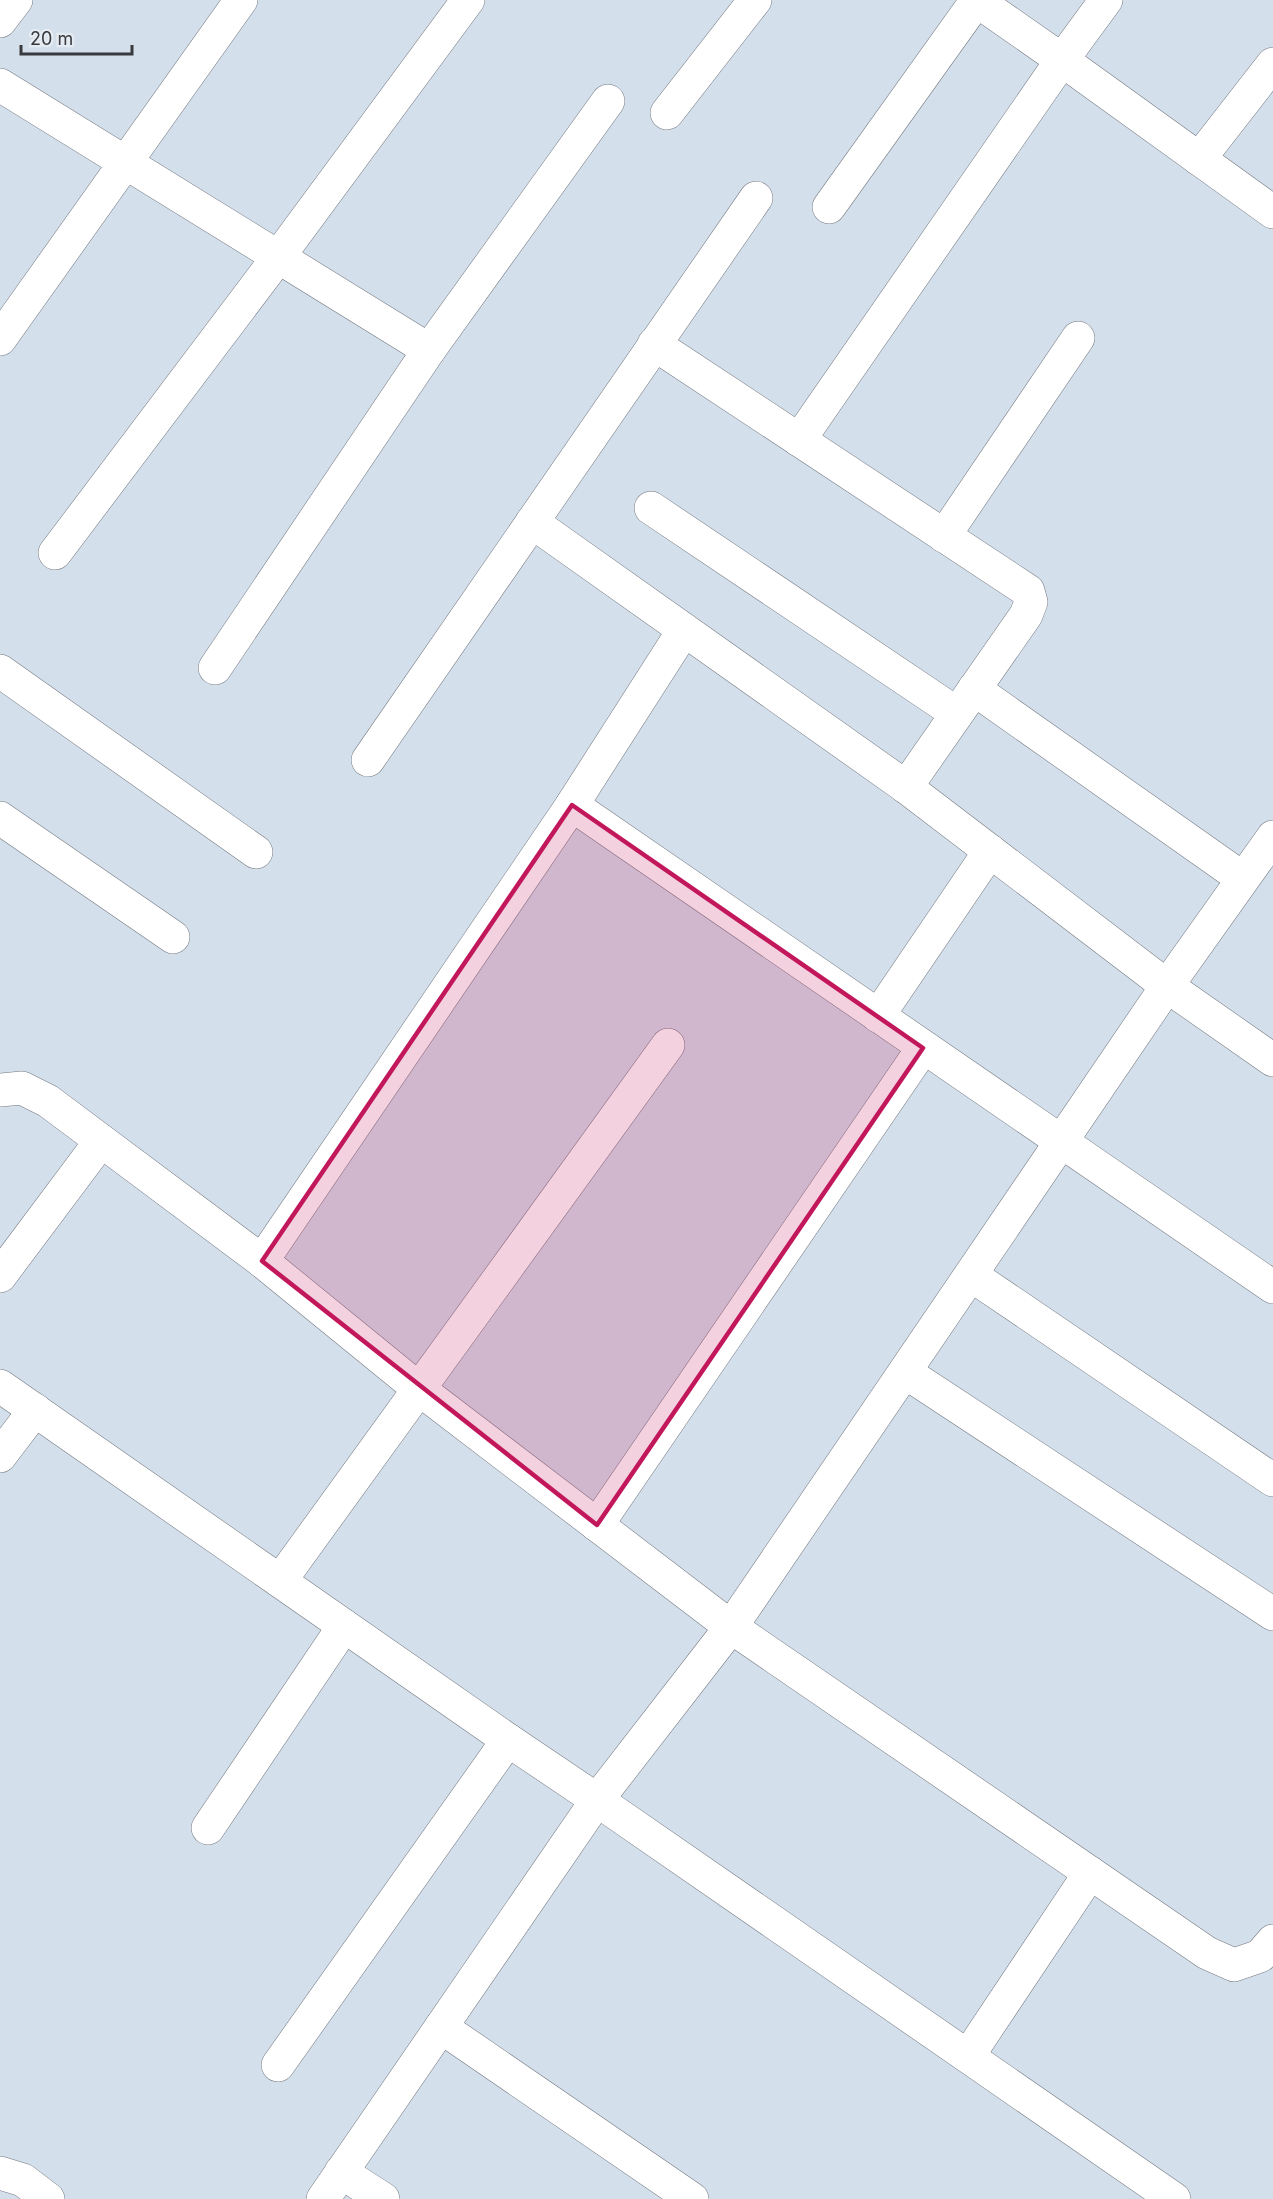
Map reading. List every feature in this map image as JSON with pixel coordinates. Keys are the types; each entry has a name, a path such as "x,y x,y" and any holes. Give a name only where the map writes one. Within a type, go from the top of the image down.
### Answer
{"street":[{"path":"0,21 16,0"},
{"path":"0,339 241,0"},
{"path":"55,553 468,0"},
{"path":"668,113 755,0"},
{"path":"829,207 976,0 1273,212"},
{"path":"799,440 1106,0"},
{"path":"1199,159 1273,64"},
{"path":"0,85 429,350"},
{"path":"215,668 429,350 608,101"},
{"path":"368,760 756,198"},
{"path":"944,536 1078,339"},
{"path":"654,344 1028,591 1031,602 1026,615 906,787"},
{"path":"651,508 965,701 1242,878"},
{"path":"531,522 906,787 1167,986 1273,1059"},
{"path":"262,1262 573,805 684,630"},
{"path":"0,671 256,852"},
{"path":"573,805 1273,1287"},
{"path":"0,818 173,937"},
{"path":"323,2199 597,1800 731,1627 1167,986 1242,878 1270,848"},
{"path":"878,1016 990,851"},
{"path":"280,1581 668,1045"},
{"path":"597,1525 923,1048"},
{"path":"0,1090 22,1088 48,1101 262,1262 419,1389 731,1627 1207,1953 1234,1965 1260,1956 1273,1941"},
{"path":"0,1276 101,1141"},
{"path":"971,1275 1273,1480"},
{"path":"905,1372 1273,1614"},
{"path":"0,1386 508,1740 1174,2199"},
{"path":"0,1456 35,1410"},
{"path":"208,1828 344,1626"},
{"path":"278,2065 508,1740"},
{"path":"968,2056 1089,1873"},
{"path":"441,2027 692,2199"},
{"path":"341,2172 383,2199"},
{"path":"0,2173 23,2180 48,2199"}],"highlighted area":[{"path":"572,805 923,1048 597,1525 262,1261"}],"shaded area":[{"path":"0,0 1273,0 1273,2199 0,2199"}]}
